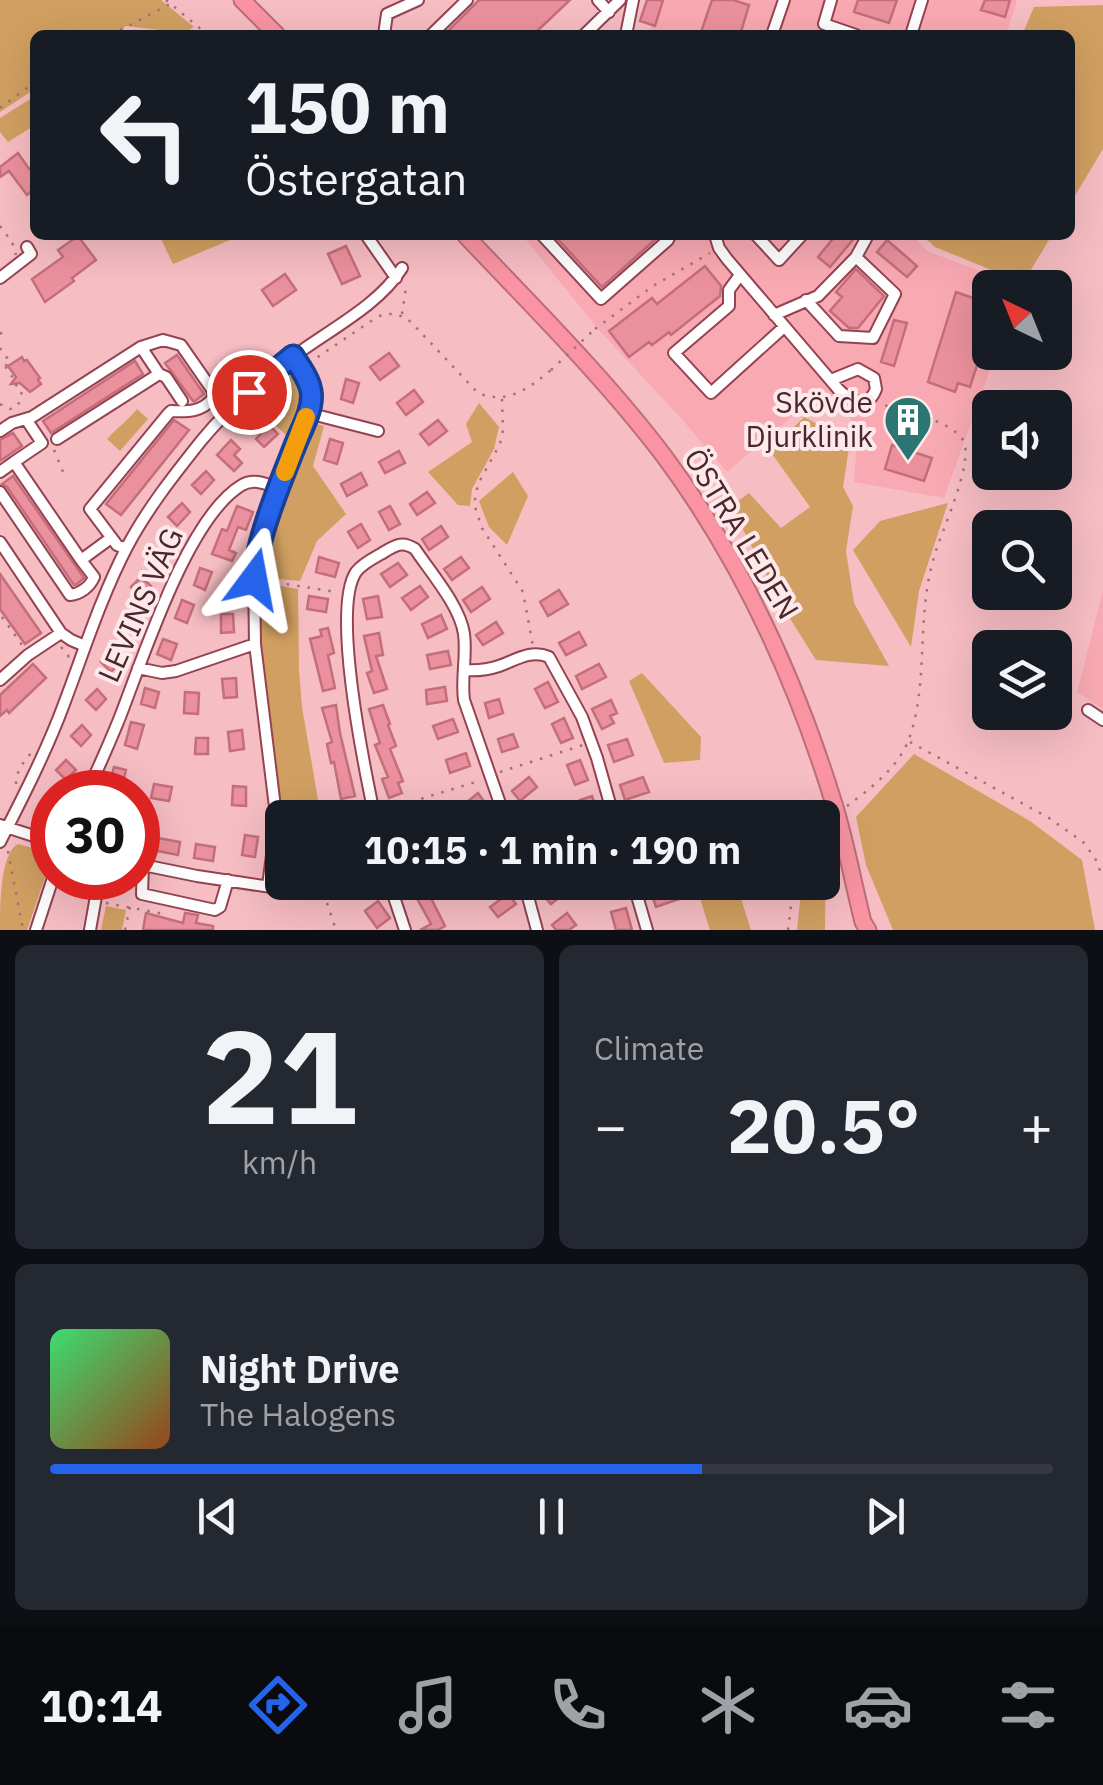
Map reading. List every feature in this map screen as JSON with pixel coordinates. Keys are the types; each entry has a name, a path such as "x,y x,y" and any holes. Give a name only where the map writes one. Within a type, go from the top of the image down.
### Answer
{"highway":[{"path":"242,0 272,30"},
{"name":"ÖSTRA LEDEN","path":"470,240 614,395 663,456 724,548 778,651 805,717 835,807 864,927"}],"street":[{"path":"385,30 387,14 418,0"},
{"path":"437,30 468,0"},
{"path":"598,0 609,12"},
{"path":"589,30 620,0"},
{"path":"627,30 633,0"},
{"path":"774,30 784,0"},
{"path":"831,0 824,24 841,30"},
{"path":"913,30 922,0"},
{"path":"4,845 4,827 63,708 126,549 142,520 204,436 236,404 293,356 386,291 399,273 370,240"},
{"path":"547,240 601,299 668,240"},
{"path":"717,240 740,275 784,327 831,380 850,400 869,400 876,388 874,378 864,371 851,370 831,380"},
{"path":"761,240 779,260 797,240"},
{"path":"774,315 818,296 856,257 865,240"},
{"path":"0,278 32,254 27,247"},
{"path":"806,300 839,336 873,338 895,294 856,257"},
{"path":"740,275 729,290 729,306 674,353 711,393 784,327"},
{"path":"0,432 12,423 26,420 141,347 163,340 181,344 213,391 213,398 201,409 168,414 90,509 111,538 126,549"},
{"path":"141,347 182,400"},
{"path":"274,800 255,644 254,579 278,488 312,397 311,387 293,356"},
{"path":"57,440 160,374"},
{"path":"308,412 378,431"},
{"path":"0,472 42,443 26,420"},
{"path":"0,492 70,595 92,584 94,577 14,462"},
{"name":"LEVINS VÄG","path":"97,770 194,542 217,508 244,483 254,481 278,488"},
{"path":"81,560 111,538"},
{"path":"0,542 61,632 86,646"},
{"path":"373,800 351,685 350,584 366,562 399,544 415,550 462,624 464,700 499,800"},
{"path":"0,680 61,632"},
{"path":"138,668 176,672 255,644"},
{"path":"464,670 495,668 534,653 549,657 582,717 609,800"},
{"path":"1088,710 1103,720"},
{"path":"4,827 30,835"},
{"path":"160,868 265,886"},
{"path":"160,899 215,910 220,907 228,880"},
{"path":"36,930 46,900"},
{"path":"90,930 95,900"},
{"path":"395,900 405,930"},
{"path":"529,900 537,930"},
{"path":"638,900 647,930"}],"path":[{"path":"120,30 168,2 202,30"},
{"path":"0,108 30,86"},
{"path":"0,226 12,242 17,258"},
{"path":"300,368 388,313 410,322 478,393 502,398 529,388 595,329 654,286 719,248"},
{"path":"0,348 10,362 0,370"},
{"path":"0,404 10,410 22,396 5,366"},
{"path":"502,398 500,444 478,484 474,504 482,528 523,592 533,647"},
{"path":"845,807 871,788 908,742 917,706 925,592 966,456 964,442 943,424 869,400"},
{"path":"42,443 49,442 66,479"},
{"path":"254,579 343,592"},
{"path":"2,617 28,655"},
{"path":"60,646 68,654 69,666"},
{"path":"908,742 1050,818 1083,842 1103,878"},
{"path":"496,774 584,745"},
{"path":"16,786 24,760 33,751"},
{"path":"421,800 487,778"},
{"path":"4,845 23,930"},
{"path":"788,930 792,900"},
{"path":"326,901 336,930"},
{"path":"104,903 164,914"},
{"path":"125,930 130,905"}],"shaded area":[{"path":"0,0 161,0 194,27 30,30 30,92 0,112"},
{"path":"661,0 1017,0 1008,30 650,30"},
{"path":"1103,5 1103,149 1075,196 1075,30 1024,30 1034,7"},
{"path":"30,99 30,128 8,142 0,132 0,118"},
{"path":"161,240 230,240 173,264"},
{"path":"526,240 917,240 927,251 977,270 972,270 972,370 990,370 983,390 972,390 972,420 944,498 854,482 858,427 824,389 727,472 599,330"},
{"path":"927,240 1049,240 1031,270 991,270 935,247"},
{"path":"291,375 304,397 290,439 253,403"},
{"path":"479,403 499,427 494,449 472,489 470,506 458,505 428,472 472,442 466,424"},
{"path":"137,409 148,419 120,451 107,439"},
{"path":"804,417 850,441 843,487 853,506 846,551 854,603 889,666 816,660 784,609 731,506 749,493 781,528 810,507 770,451"},
{"path":"317,424 324,426 313,466 346,514 317,541 300,581 258,577 290,468 307,433"},
{"path":"513,472 528,496 507,545 489,527 479,501"},
{"path":"948,503 919,591 911,647 853,550 880,521"},
{"path":"258,582 298,589 302,707 318,800 275,800 262,674"},
{"path":"1103,591 1103,709 1077,692"},
{"path":"642,673 701,737 700,760 664,763 629,681"},
{"path":"914,754 1030,821 1082,860 1095,930 893,930 866,865 856,817"},
{"path":"18,844 30,847 30,900 37,900 27,930 0,930 4,869"},
{"path":"700,900 741,900 751,930 710,930"},
{"path":"800,900 825,900 825,930 797,930"},
{"path":"106,906 126,910 122,930 101,930"}],"building":[{"path":"479,0 570,0 538,30 449,30"},
{"path":"647,0 663,0 655,26 640,21"},
{"path":"712,0 749,5 742,30 702,30"},
{"path":"858,0 897,0 889,23 854,12"},
{"path":"985,0 1010,0 1005,17 981,10"},
{"path":"18,153 30,168 30,192 27,195 9,171 0,177 0,167"},
{"path":"72,240 81,240 96,260 45,302 32,279 63,257 58,250"},
{"path":"559,240 655,240 602,287"},
{"path":"832,240 853,240 830,267 818,257"},
{"path":"887,240 917,266 907,277 877,252"},
{"path":"346,246 360,276 342,284 328,254"},
{"path":"705,266 721,286 720,296 671,335 669,332 652,345 649,342 629,357 609,331 652,298 657,304"},
{"path":"856,269 884,296 858,328 849,328 830,311 842,297 836,292"},
{"path":"285,274 296,290 273,306 262,290"},
{"path":"956,292 972,298 972,370 975,370 970,387 958,383 955,392 928,382"},
{"path":"894,320 907,323 894,366 881,362"},
{"path":"389,353 399,366 380,380 370,367"},
{"path":"177,355 204,394 195,401 165,363"},
{"path":"22,357 40,378 41,384 30,392 20,383 11,384 16,377 8,366"},
{"path":"135,361 143,374 51,433 43,421"},
{"path":"346,379 359,383 353,403 341,399"},
{"path":"414,390 423,402 406,415 397,403"},
{"path":"174,420 189,430 121,515 106,504"},
{"path":"438,420 447,431 429,445 420,434"},
{"path":"269,425 278,434 264,447 256,439"},
{"path":"13,433 22,446 0,461 0,440"},
{"path":"330,439 343,443 337,464 324,460"},
{"path":"231,440 240,449 234,455 242,463 234,471 217,455"},
{"name":"Skövde Djurklinik","path":"892,445 932,458 924,481 885,469"},
{"path":"399,451 405,463 385,473 379,462"},
{"path":"206,471 214,480 201,494 192,485"},
{"path":"361,473 367,485 347,496 341,484"},
{"path":"13,476 84,578 77,584 2,484"},
{"path":"427,492 435,503 417,515 410,504"},
{"path":"182,503 190,512 177,526 168,517"},
{"path":"237,506 253,512 246,530 238,527 229,550 236,553 232,561 212,554"},
{"path":"390,506 400,524 389,530 379,512"},
{"path":"361,524 370,540 358,548 348,532"},
{"path":"441,526 448,537 429,550 422,539"},
{"path":"319,557 339,563 335,577 316,572"},
{"path":"461,557 469,568 452,580 444,569"},
{"path":"398,563 407,575 390,587 381,574"},
{"path":"200,568 212,572 205,590 194,585"},
{"path":"0,574 41,633 25,644 0,609"},
{"path":"141,577 151,586 141,596 131,587"},
{"path":"420,586 428,597 411,610 402,598"},
{"path":"482,587 490,599 471,612 463,600"},
{"path":"559,590 568,604 548,616 540,602"},
{"path":"309,596 328,599 326,612 307,609"},
{"path":"378,596 382,617 367,619 363,599"},
{"path":"182,600 194,605 187,623 175,618"},
{"path":"221,614 233,614 234,632 221,633"},
{"path":"441,615 447,629 428,638 422,624"},
{"path":"496,622 503,633 483,645 476,635"},
{"path":"328,628 334,653 328,655 335,688 323,691 310,639 322,636 320,630"},
{"path":"579,632 586,645 566,655 559,643"},
{"path":"379,633 383,655 376,656 387,689 374,693 367,673 372,671 364,636"},
{"path":"163,639 177,644 171,660 157,654"},
{"path":"448,651 451,665 430,669 427,655"},
{"path":"111,652 121,661 111,672 101,662"},
{"path":"33,664 46,678 9,713 7,710 0,716 0,695"},
{"path":"599,664 606,677 582,689 576,676"},
{"path":"236,678 237,697 224,698 222,679"},
{"path":"548,682 558,702 545,708 535,689"},
{"path":"445,687 447,701 427,704 426,690"},
{"path":"145,688 159,692 155,708 141,704"},
{"path":"97,689 106,699 96,710 86,700"},
{"path":"185,692 199,693 198,714 184,713"},
{"path":"499,699 503,713 489,718 485,703"},
{"path":"611,700 617,713 610,716 614,723 602,729 592,709"},
{"path":"336,705 355,796 341,799 322,708"},
{"path":"383,705 396,746 390,749 403,781 398,783 402,793 389,798 382,779 388,777 375,745 380,743 369,709"},
{"path":"564,718 573,738 561,743 552,724"},
{"path":"453,719 458,732 438,739 433,726"},
{"path":"131,722 144,725 137,749 125,745"},
{"path":"82,725 91,735 81,746 71,736"},
{"path":"242,730 244,749 230,751 228,732"},
{"path":"513,734 518,747 502,752 498,739"},
{"path":"196,738 208,738 208,754 195,754"},
{"path":"627,739 633,755 614,762 608,745"},
{"path":"466,753 470,766 450,773 446,760"},
{"path":"66,760 76,770 56,770"},
{"path":"580,760 588,780 575,785 567,765"},
{"path":"529,777 537,787 521,800 512,791"},
{"path":"643,777 649,792 625,800 620,785"},
{"path":"160,785 172,787 169,801 160,800"},
{"path":"233,786 246,787 246,806 232,805"},
{"path":"245,835 258,837 255,857 242,855"},
{"path":"160,838 180,842 178,855 160,851"},
{"path":"196,844 215,847 213,861 194,858"},
{"path":"418,900 432,900 445,926 420,930 431,924"},
{"path":"500,900 513,900 516,904 498,917 490,907"},
{"path":"654,900 676,900 656,907"},
{"path":"378,901 390,918 377,928 365,911"},
{"path":"626,908 632,930 616,930 611,912"},
{"path":"146,913 183,923 185,913 198,915 196,923 213,926 213,930 143,930"},
{"path":"567,913 576,925 569,930 556,930 552,925"}],"slow traffic":[{"path":"285,472 306,417"}],"place":[{"name":"Skövde Djurklinik","path":"908,462"}],"route":[{"path":"249,392 293,356 311,387 312,397 278,488 254,579"}]}
